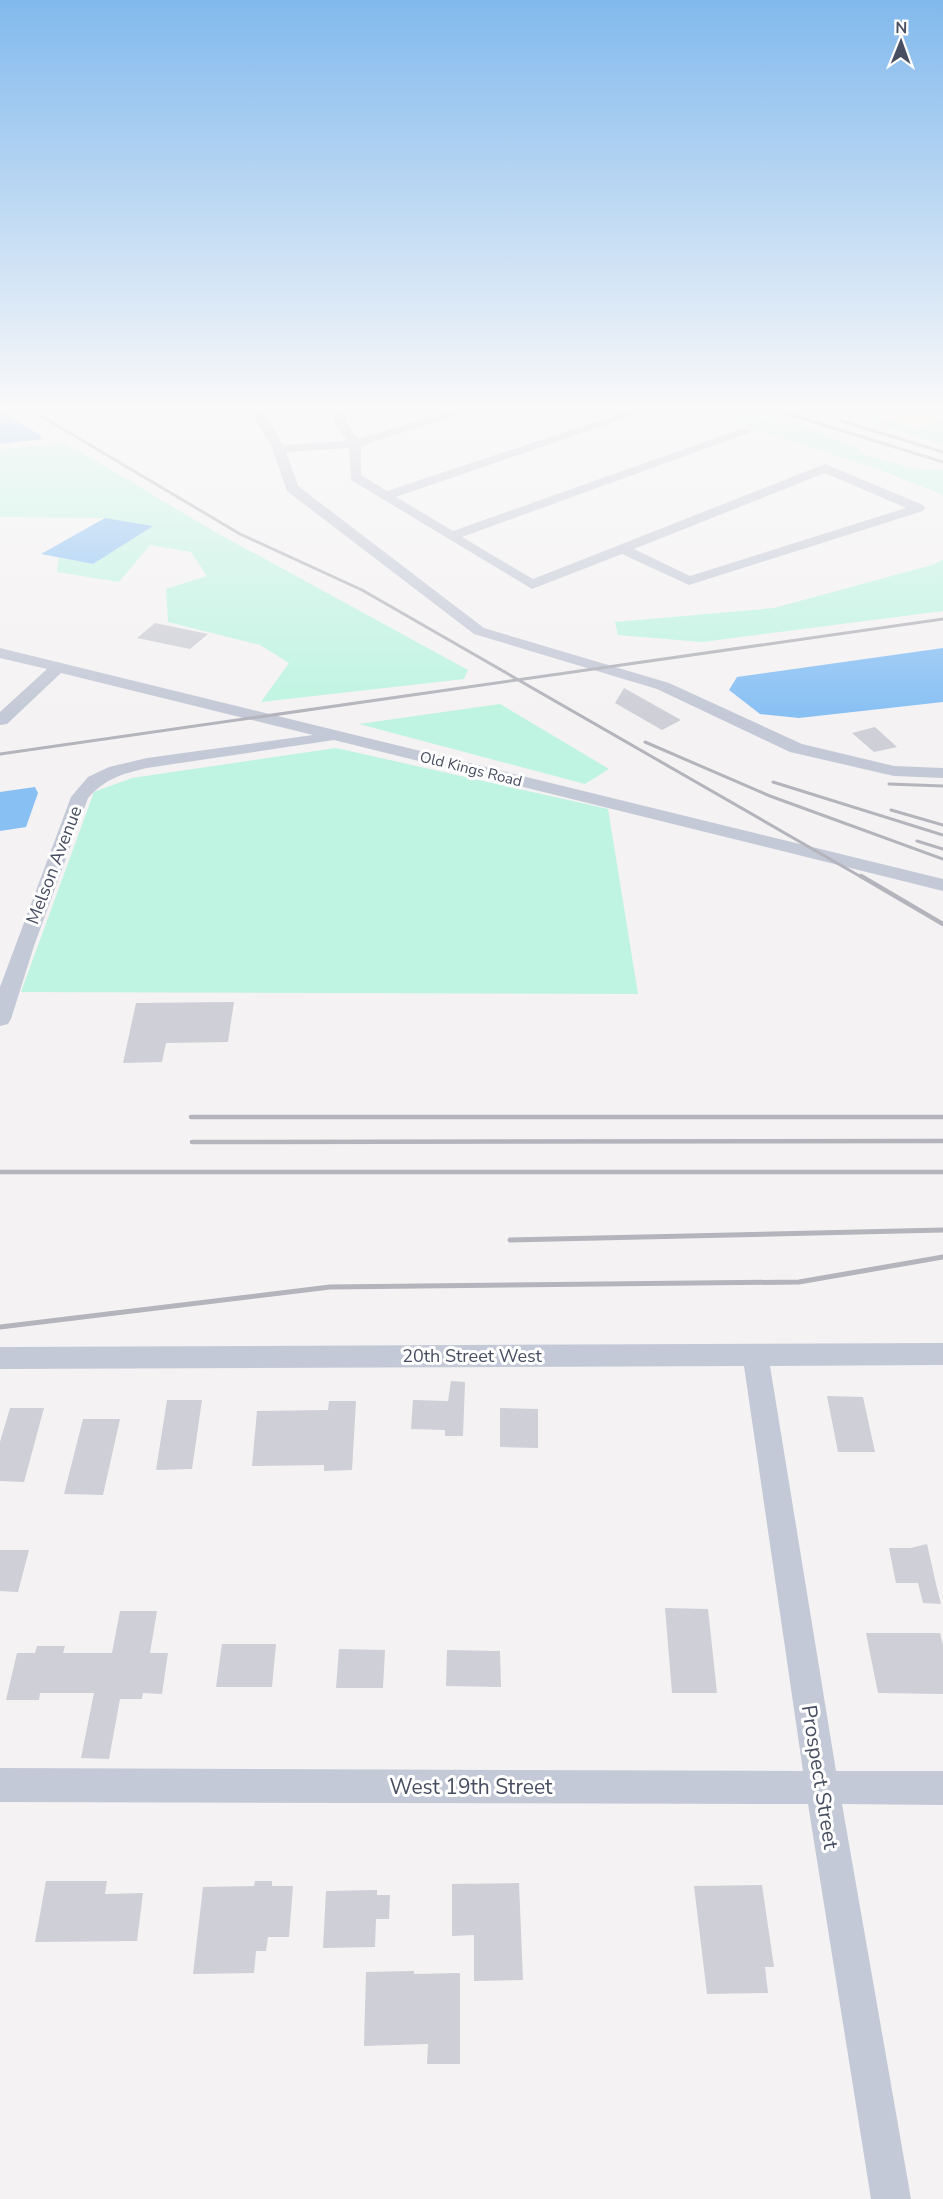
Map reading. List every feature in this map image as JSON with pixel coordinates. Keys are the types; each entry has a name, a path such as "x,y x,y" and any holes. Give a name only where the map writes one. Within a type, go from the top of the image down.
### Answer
{"street":[{"path":"320,510 479,631 663,686 796,748 894,771 943,773"},
{"path":"407,510 532,585 721,510"},
{"path":"451,536 525,510"},
{"path":"622,549 689,581 913,510"},
{"name":"Old Kings Road","path":"0,653 943,885"},
{"path":"0,720 58,667"},
{"name":"Melson Avenue","path":"0,1019 24,946 80,797 94,781 115,771 147,763 338,736"},
{"name":"Prospect Street","path":"755,1354 822,1788 891,2199"},
{"name":"20th Street West","path":"0,1358 943,1354"},
{"name":"West 19th Street","path":"0,1785 943,1788"}],"green space":[{"path":"0,510 178,510 468,670 464,679 261,702 289,663 260,645 168,622 166,589 207,576 191,552 150,545 119,582 57,572 59,558 93,564 152,526 105,518 0,517"},
{"path":"943,560 943,611 702,642 618,635 615,622 774,608 932,565"},
{"path":"500,704 609,769 585,784 359,724"},
{"path":"336,748 608,809 638,994 21,992 94,792 132,778"}],"water":[{"path":"105,518 153,526 93,564 41,554"},
{"path":"943,648 943,702 799,718 760,714 729,690 737,677"},
{"path":"35,787 38,793 26,827 0,831 0,792"}],"building":[{"path":"155,623 208,634 190,649 137,638"},
{"path":"624,688 681,720 662,730 615,703"},
{"path":"875,727 897,747 874,752 852,733"},
{"path":"234,1002 228,1042 166,1043 162,1062 123,1063 136,1003"},
{"path":"451,1381 465,1382 463,1436 445,1436 445,1430 411,1429 413,1400 448,1401"},
{"path":"827,1396 863,1397 875,1452 838,1452"},
{"path":"167,1400 202,1400 192,1469 156,1470"},
{"path":"329,1401 356,1401 352,1470 324,1471 324,1465 252,1466 257,1411 328,1410"},
{"path":"10,1408 44,1408 24,1482 0,1481 0,1442"},
{"path":"500,1408 538,1409 538,1448 500,1447"},
{"path":"83,1419 120,1419 103,1495 64,1494"},
{"path":"927,1544 941,1604 923,1603 918,1583 896,1583 889,1548 911,1548"},
{"path":"0,1550 29,1550 18,1592 0,1591"},
{"path":"665,1608 708,1609 717,1693 672,1693"},
{"path":"120,1611 157,1611 150,1653 168,1653 162,1694 143,1693 142,1699 120,1699 109,1759 81,1758 94,1693 40,1693 39,1700 6,1700 17,1653 35,1653 37,1646 65,1646 63,1653 112,1653"},
{"path":"866,1633 940,1633 943,1645 943,1694 878,1693"},
{"path":"222,1644 276,1644 272,1687 216,1687"},
{"path":"339,1649 385,1650 383,1688 336,1688"},
{"path":"447,1650 500,1651 501,1687 446,1686"},
{"path":"46,1881 107,1881 105,1894 143,1893 137,1941 35,1942"},
{"path":"255,1881 272,1881 272,1886 293,1886 289,1937 268,1937 266,1951 256,1951 254,1973 193,1974 203,1887 254,1886"},
{"path":"519,1883 523,1980 474,1981 474,1935 452,1936 452,1884"},
{"path":"762,1885 774,1967 765,1967 768,1993 707,1994 694,1886"},
{"path":"377,1890 377,1895 390,1895 389,1919 376,1919 375,1947 323,1948 326,1891"},
{"path":"414,1971 414,1974 460,1973 460,2064 427,2064 428,2044 364,2046 366,1972"}],"railway":[{"path":"199,510 240,534 362,590 518,680"},
{"path":"518,680 943,619"},
{"path":"0,754 518,680"},
{"path":"518,680 863,878"},
{"path":"645,742 770,796 943,859"},
{"path":"773,782 943,835"},
{"path":"889,784 943,786"},
{"path":"891,810 943,825"},
{"path":"917,841 943,849"},
{"path":"861,876 943,924"},
{"path":"191,1117 943,1117"},
{"path":"192,1142 943,1141"},
{"path":"0,1172 943,1172"},
{"path":"510,1240 943,1230"},
{"path":"0,1327 330,1287 799,1282 943,1257"}]}
